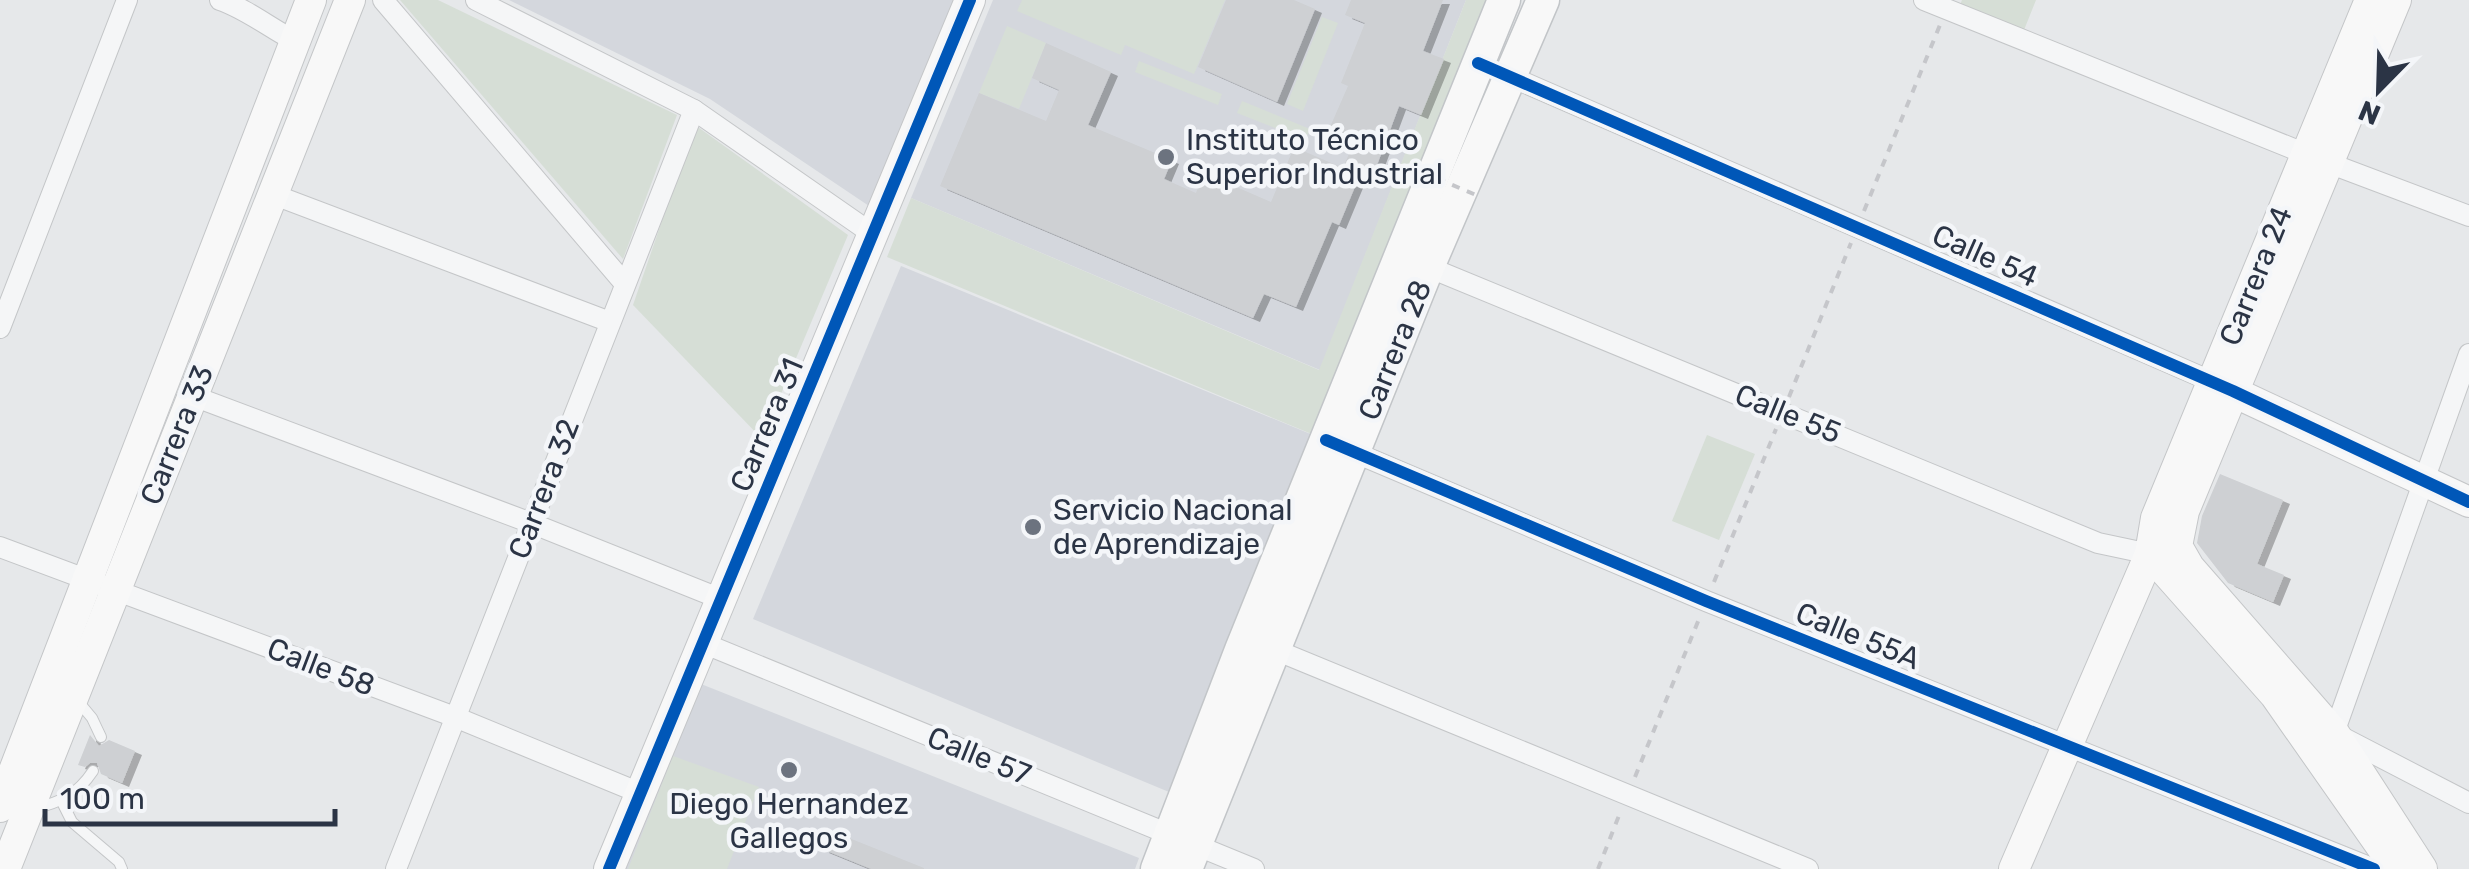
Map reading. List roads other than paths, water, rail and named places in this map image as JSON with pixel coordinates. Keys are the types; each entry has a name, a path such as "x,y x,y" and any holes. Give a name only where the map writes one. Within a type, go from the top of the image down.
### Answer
{"main road":[{"name":"Carrera 28","path":"1157,869 1185,850 1273,650 1340,446 1478,62 1504,0"},
{"name":"Carrera 28","path":"1185,850 1241,650 1428,266 1544,0"}],"street":[{"path":"0,328 127,0"},
{"name":"Carrera 33","path":"5,869 14,808 102,585 311,0"},
{"path":"384,0 625,284"},
{"path":"476,0 694,110 874,236"},
{"name":"Carrera 31","path":"609,869 970,0"},
{"path":"1924,0 2469,216"},
{"name":"Carrera 24","path":"2014,869 2065,748 2184,511 2223,386 2316,157 2370,0"},
{"name":"Carrera 24","path":"2316,157 2396,0"},
{"path":"236,1 261,24 297,42"},
{"name":"Carrera 33","path":"14,808 74,695 102,585 193,396 341,4"},
{"name":"Calle 54","path":"1478,62 2223,386 2469,502"},
{"name":"Carrera 32","path":"396,869 694,110"},
{"path":"272,194 610,322"},
{"name":"Calle 55","path":"1428,266 2098,543 2163,550"},
{"path":"2334,733 2469,354"},
{"path":"193,396 721,599"},
{"name":"Calle 55A","path":"1340,446 2065,748 2374,869"},
{"name":"Calle 58","path":"0,547 455,717 640,793"},
{"path":"2163,550 2189,567 2334,733 2422,869"},
{"path":"2163,550 2275,695 2397,869"},
{"name":"Calle 57","path":"703,643 1185,850 1254,869"},
{"path":"1273,650 1808,869"},
{"path":"2334,733 2469,803"}],"lane":[{"path":"74,695 101,737"},
{"path":"14,808 62,802 93,771"},
{"path":"62,802 72,822 122,869"}],"place":[{"name":"Instituto Técnico Superior Industrial","path":"1166,157"},
{"name":"Servicio Nacional de Aprendizaje","path":"1033,527"},
{"name":"Diego Hernandez Gallegos","path":"789,770"}]}
